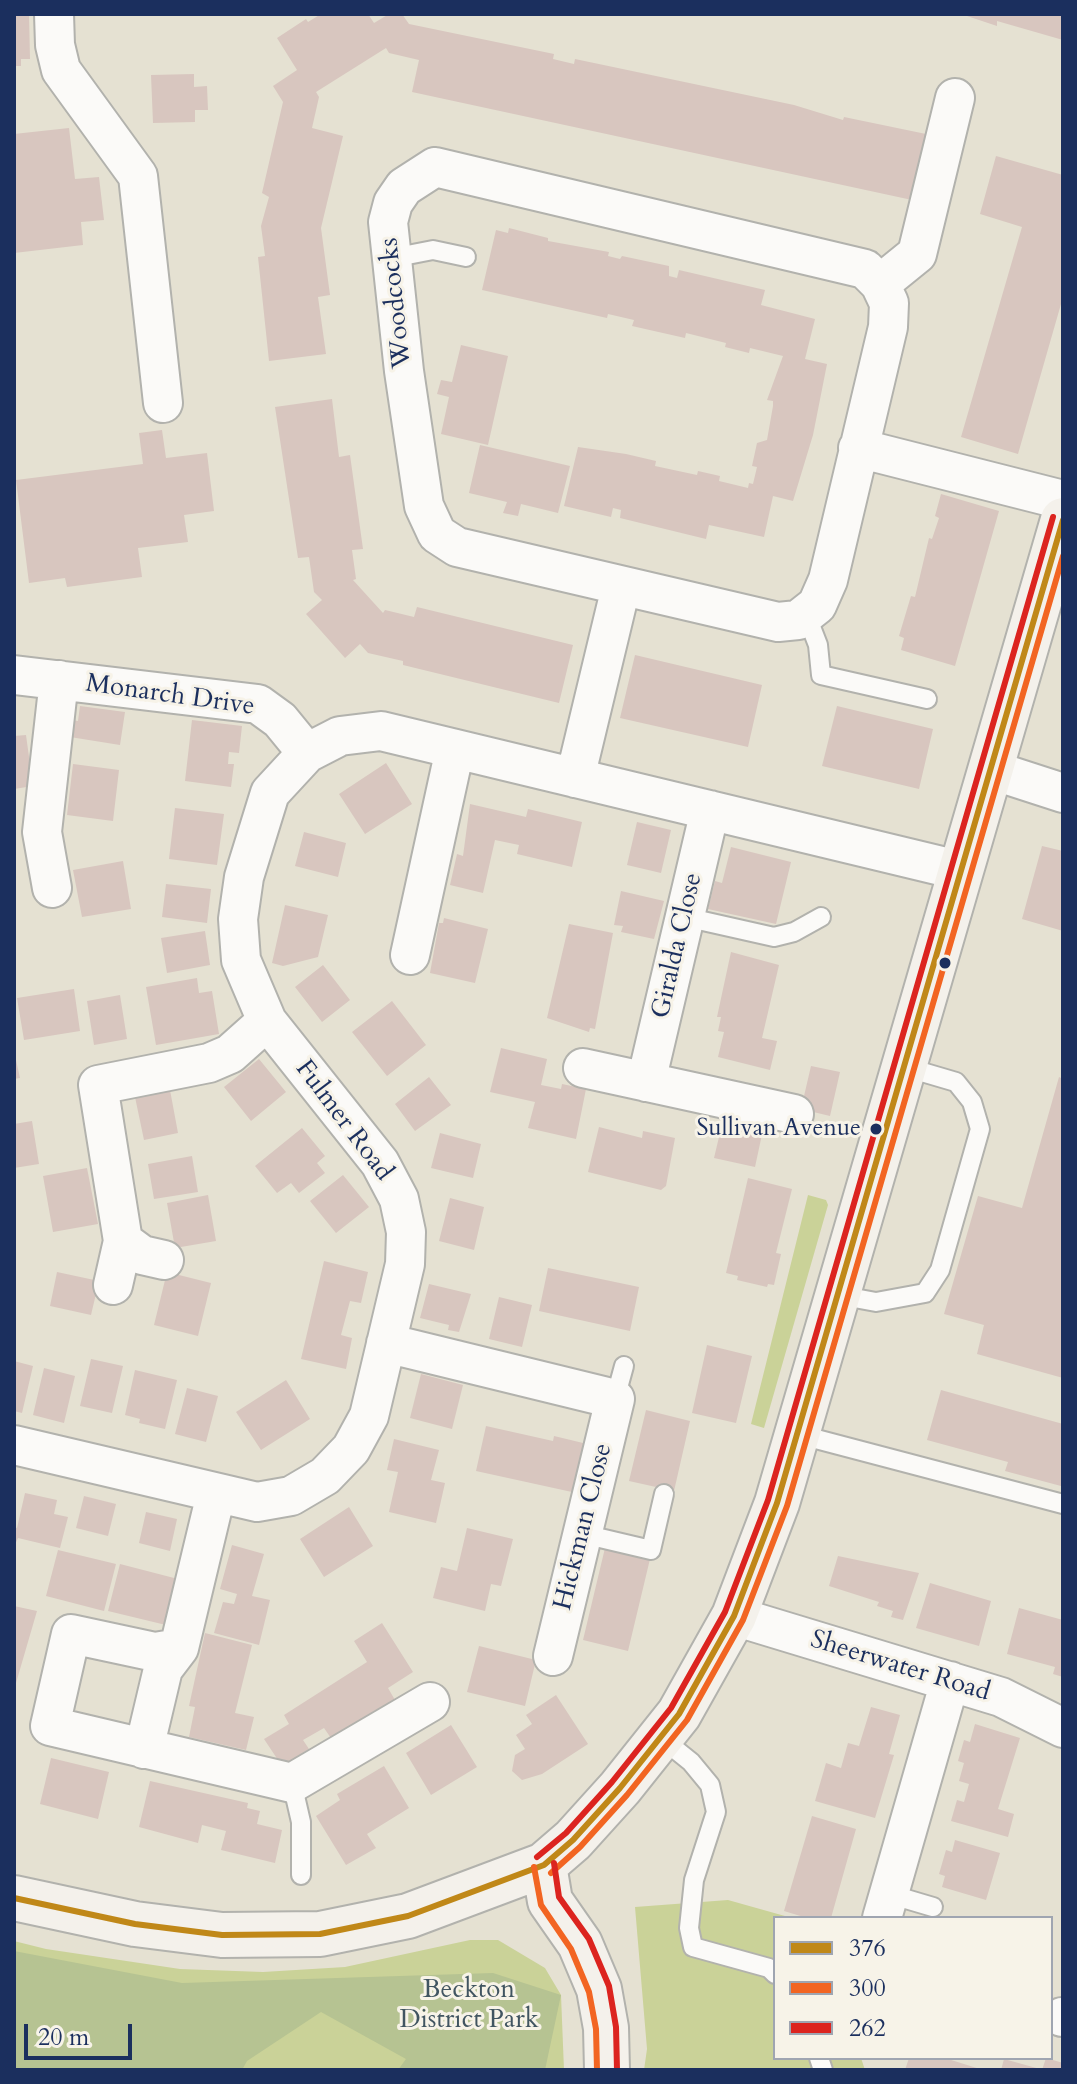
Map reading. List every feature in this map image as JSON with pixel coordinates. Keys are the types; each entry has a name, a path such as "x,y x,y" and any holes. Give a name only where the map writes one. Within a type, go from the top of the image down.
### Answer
{"street":[{"path":"54,14 55,45 61,70 138,176 163,403"},
{"path":"806,614 817,605 828,580 888,327 889,303 880,284 917,254 955,98"},
{"name":"Woodcocks","path":"806,614 798,620 778,622 457,547 437,534 424,506 388,222 393,203 411,181 435,167 865,269 880,284"},
{"path":"858,448 1063,500"},
{"path":"14,1898 135,1924 222,1935 320,1934 408,1916 544,1865 573,1840 679,1714 734,1616 777,1503 1063,520"},
{"path":"575,778 621,587"},
{"name":"Monarch Drive","path":"14,675 258,704 280,720 307,753"},
{"path":"52,888 42,832 59,680"},
{"name":"Fulmer Road","path":"14,1445 257,1502 291,1496 325,1476 351,1449 369,1416 405,1264 406,1232 399,1199 380,1163 267,1021 241,960 238,919 244,877 270,793 307,753 340,736 381,731 962,871"},
{"path":"410,955 455,749"},
{"path":"992,770 1063,793"},
{"name":"Giralda Close","path":"646,1082 710,810"},
{"path":"113,1285 123,1241 98,1085 209,1063 230,1054 267,1021"},
{"path":"583,1068 794,1114"},
{"path":"123,1241 142,1255 164,1260"},
{"name":"Hickman Close","path":"386,1343 620,1383 553,1656"},
{"path":"144,1749 163,1669 179,1648 216,1494"},
{"name":"Sheerwater Road","path":"734,1616 1001,1697 1063,1728"},
{"path":"179,1648 155,1652 71,1634 50,1726 292,1783 430,1702"},
{"path":"886,1906 950,1681"},
{"path":"544,1865 550,1901 580,1944 599,1989 606,2028 607,2070"}],"lane":[{"path":"392,258 433,250 466,257"},
{"path":"806,614 818,645 821,675 927,699"},
{"path":"685,917 774,937 794,932 821,917"},
{"path":"838,1295 876,1302 925,1293 940,1270 980,1129 972,1102 956,1082 905,1067"},
{"path":"797,1434 1063,1504"},
{"path":"583,1534 651,1550 664,1494"},
{"path":"660,1737 691,1762 710,1785 716,1812 694,1880 689,1928 693,1947 769,1968 773,1972"},
{"path":"292,1783 301,1822 301,1875"},
{"path":"886,1906 933,1907"}],"green space":[{"path":"808,1195 826,1200 828,1205 764,1428 751,1424"},
{"path":"728,1900 785,1916 773,1916 773,2060 862,2060 865,2070 644,2070 647,2049 635,1907"},
{"name":"Beckton District Park","path":"470,1940 498,1940 545,1968 561,1995 564,2070 14,2070 14,1941 46,1949 180,1969 263,1972 345,1967"},
{"name":"Beckton District Park","path":"14,1951 182,1983 493,1973 561,1995 545,2070 398,2070 406,2059 321,2012 247,2061 242,2070 14,2070"}],"building":[{"path":"14,14 29,14 30,59 21,59 21,66 14,66"},
{"path":"321,14 368,14 374,23 389,14 402,14 409,24 554,54 553,59 574,64 575,59 794,105 843,120 844,117 926,134 912,200 412,92 419,60 389,53 386,48 316,92 319,97 312,128 343,136 321,228 330,295 318,297 326,354 269,361 258,257 265,256 261,226 269,197 262,193 283,102 273,86 297,70 277,38 306,19 308,22"},
{"path":"961,14 1063,14 1063,40 997,21 997,26"},
{"path":"194,74 194,87 207,86 208,110 195,110 195,122 153,123 151,75"},
{"path":"69,128 75,179 99,177 104,220 81,222 83,245 14,253 14,134"},
{"path":"996,156 1063,175 1063,297 1018,454 961,437 1022,227 980,214"},
{"path":"509,228 548,238 548,241 609,252 608,256 620,259 622,256 669,266 669,276 677,278 679,270 765,290 761,305 815,319 805,359 827,364 813,435 793,501 773,496 764,537 709,525 706,539 620,518 621,510 613,508 611,517 564,506 578,447 656,461 655,466 697,475 698,471 720,476 719,481 748,488 749,483 753,484 757,467 752,466 757,443 767,440 773,401 767,400 783,356 750,348 749,353 725,347 726,343 686,333 685,338 632,326 634,320 608,314 607,318 482,290 496,230 508,233"},
{"path":"461,345 508,356 488,445 441,434 449,397 437,394 441,380 452,382"},
{"path":"332,399 339,457 350,455 363,549 352,550 356,579 353,580 383,613 385,610 414,617 417,607 573,645 559,703 403,665 403,661 368,653 360,644 345,658 306,614 322,600 314,592 309,557 298,558 275,407"},
{"path":"162,430 166,458 207,453 214,511 184,515 188,542 138,548 142,577 67,587 65,578 29,583 16,480 143,464 139,433"},
{"path":"480,445 570,466 558,513 521,504 518,516 503,513 507,502 469,493"},
{"path":"941,494 999,511 955,666 901,650 904,638 899,636 911,596 915,597 929,538 932,539 939,518 935,516"},
{"path":"635,655 762,685 748,747 620,718"},
{"path":"80,706 125,712 120,745 70,737 72,720 78,721"},
{"path":"837,706 933,729 919,789 822,766"},
{"path":"192,720 242,726 239,753 229,752 228,764 234,764 231,787 185,781"},
{"path":"26,735 33,786 14,789 14,736"},
{"path":"386,763 412,804 365,834 339,794"},
{"path":"73,764 119,770 113,821 67,815"},
{"path":"470,804 526,817 528,809 582,822 572,867 517,854 519,845 495,840 483,893 450,885 457,854 463,856"},
{"path":"175,808 224,814 217,865 169,859"},
{"path":"637,822 671,830 661,873 627,865"},
{"path":"304,832 346,843 338,877 295,866"},
{"path":"1042,846 1063,851 1063,931 1022,919"},
{"path":"731,847 791,862 776,924 708,909 715,881 722,883"},
{"path":"123,861 131,909 82,917 73,870"},
{"path":"166,884 211,889 207,923 162,917"},
{"path":"621,891 664,901 654,939 621,932 623,926 614,925"},
{"path":"285,905 328,915 318,957 283,966 272,963"},
{"path":"444,918 488,929 475,983 430,973 439,923 443,923"},
{"path":"569,924 613,933 595,1029 590,1028 589,1032 547,1018"},
{"path":"205,931 210,965 167,973 161,938"},
{"path":"731,952 779,965 762,1038 777,1041 770,1070 718,1057 724,1032 718,1031 721,1017 717,1017"},
{"path":"323,965 350,1000 322,1022 295,987"},
{"path":"197,978 199,993 212,991 219,1034 156,1045 146,987"},
{"path":"74,989 80,1031 24,1040 17,998"},
{"path":"120,995 127,1039 94,1045 87,1001"},
{"path":"392,1001 426,1045 387,1076 352,1032"},
{"path":"501,1048 547,1059 541,1085 561,1089 562,1084 586,1089 576,1139 528,1128 535,1102 490,1092"},
{"path":"14,1051 20,1078 14,1079"},
{"path":"259,1059 286,1092 251,1121 224,1087"},
{"path":"811,1066 840,1072 830,1116 801,1109"},
{"path":"429,1077 451,1105 415,1131 395,1104"},
{"path":"1059,1077 1063,1079 1063,1378 977,1354 984,1325 944,1314 978,1196 1022,1208"},
{"path":"170,1090 178,1133 144,1140 135,1097"},
{"path":"724,1116 764,1125 755,1167 714,1158"},
{"path":"32,1121 39,1164 14,1168 14,1124"},
{"path":"599,1127 642,1138 643,1131 675,1138 666,1186 661,1190 588,1172"},
{"path":"302,1128 325,1156 317,1163 325,1173 299,1193 291,1183 277,1193 255,1166"},
{"path":"440,1133 481,1144 473,1178 431,1168"},
{"path":"192,1156 198,1192 154,1199 148,1164"},
{"path":"87,1168 98,1224 53,1232 43,1176"},
{"path":"343,1175 369,1207 336,1233 310,1201"},
{"path":"748,1178 792,1189 776,1253 781,1254 774,1285 768,1284 767,1287 737,1280 738,1276 726,1273"},
{"path":"208,1195 216,1241 175,1248 167,1203"},
{"path":"450,1198 484,1207 474,1250 439,1241"},
{"path":"324,1261 368,1272 361,1303 350,1301 341,1335 352,1338 346,1369 301,1359"},
{"path":"548,1268 639,1287 630,1331 539,1311"},
{"path":"57,1272 99,1281 91,1315 50,1306"},
{"path":"167,1272 211,1283 198,1336 154,1325"},
{"path":"429,1284 471,1294 459,1332 448,1330 449,1325 420,1318"},
{"path":"499,1297 532,1305 522,1347 489,1339"},
{"path":"707,1345 752,1356 736,1423 692,1413"},
{"path":"91,1359 123,1366 112,1413 80,1406"},
{"path":"14,1361 33,1366 22,1413 14,1411"},
{"path":"44,1368 75,1376 64,1423 33,1415"},
{"path":"135,1370 177,1380 165,1429 139,1423 140,1419 125,1415"},
{"path":"421,1374 463,1385 452,1429 410,1418"},
{"path":"286,1380 310,1419 261,1450 236,1412"},
{"path":"187,1388 218,1396 206,1442 175,1434"},
{"path":"941,1390 1063,1424 1061,1486 1005,1471 1008,1462 927,1440"},
{"path":"646,1410 690,1421 674,1491 629,1481"},
{"path":"486,1426 553,1441 554,1436 583,1443 582,1467 578,1466 572,1492 476,1471"},
{"path":"394,1439 439,1450 431,1480 445,1483 436,1523 389,1512 398,1472 387,1470"},
{"path":"25,1493 57,1500 54,1514 68,1517 60,1548 18,1538 14,1547 14,1527 17,1528"},
{"path":"84,1496 116,1504 108,1536 76,1528"},
{"path":"349,1507 373,1546 324,1577 300,1539"},
{"path":"146,1512 177,1519 170,1551 139,1543"},
{"path":"467,1528 513,1539 501,1586 491,1584 485,1611 433,1598 441,1567 457,1571"},
{"path":"232,1545 264,1554 252,1596 270,1600 259,1645 214,1633 223,1602 234,1604 237,1594 220,1589"},
{"path":"605,1548 650,1559 628,1651 583,1640"},
{"path":"58,1550 116,1564 104,1611 46,1596"},
{"path":"838,1556 919,1573 903,1620 891,1617 893,1611 877,1606 879,1602 829,1586"},
{"path":"120,1564 178,1579 166,1625 108,1611"},
{"path":"930,1583 991,1601 979,1646 916,1628"},
{"path":"14,1606 37,1611 16,1683 14,1682"},
{"path":"1019,1608 1063,1620 1063,1677 1053,1674 1055,1667 1007,1654"},
{"path":"382,1623 413,1672 388,1688 395,1700 333,1741 324,1728 303,1740 309,1749 282,1766 264,1739 289,1724 284,1715 367,1662 354,1641"},
{"path":"205,1633 252,1645 235,1713 254,1717 246,1750 189,1737 195,1707 189,1706"},
{"path":"479,1646 536,1660 525,1706 467,1692"},
{"path":"556,1695 588,1744 542,1774 522,1780 512,1771 515,1755 525,1749 516,1735 532,1724 526,1715"},
{"path":"871,1707 900,1715 889,1754 894,1755 875,1818 815,1801 826,1763 841,1768 848,1743 859,1746"},
{"path":"975,1724 1020,1738 998,1809 1014,1814 1008,1837 951,1821 957,1800 964,1802 969,1784 959,1781 964,1763 958,1761 964,1740 970,1742"},
{"path":"451,1725 477,1767 431,1795 406,1753"},
{"path":"51,1758 109,1772 98,1819 40,1804"},
{"path":"384,1766 409,1808 367,1834 376,1848 346,1865 316,1816 340,1800 337,1794"},
{"path":"150,1781 248,1803 247,1808 260,1811 257,1824 282,1830 275,1863 221,1850 226,1831 202,1825 198,1843 139,1827"},
{"path":"812,1816 856,1829 832,1916 800,1916 784,1911"},
{"path":"955,1840 1000,1853 986,1900 942,1887 945,1876 939,1874 946,1850 952,1852"},
{"path":"908,2060 951,2060 983,2070 905,2070"},
{"path":"1004,2060 1040,2069 1040,2070 1001,2070"},
{"path":"1045,2060 1063,2063 1063,2070 1042,2070"}],"transit line":[{"name":"262","path":"537,1857 566,1833 612,1782 671,1708 725,1612 768,1500 1053,517"},
{"name":"376","path":"14,1898 135,1924 222,1935 320,1934 408,1916 544,1865 573,1840 620,1788 679,1714 734,1616 777,1503 1063,520"},
{"name":"300","path":"551,1873 580,1847 627,1795 687,1720 743,1620 787,1506 1063,556"},
{"name":"262","path":"554,1863 559,1897 589,1939 609,1986 616,2027 617,2070"},
{"name":"300","path":"534,1867 541,1905 571,1949 589,1992 596,2029 597,2070"}],"place":[{"name":"Sullivan Avenue","path":"876,1129"}]}
